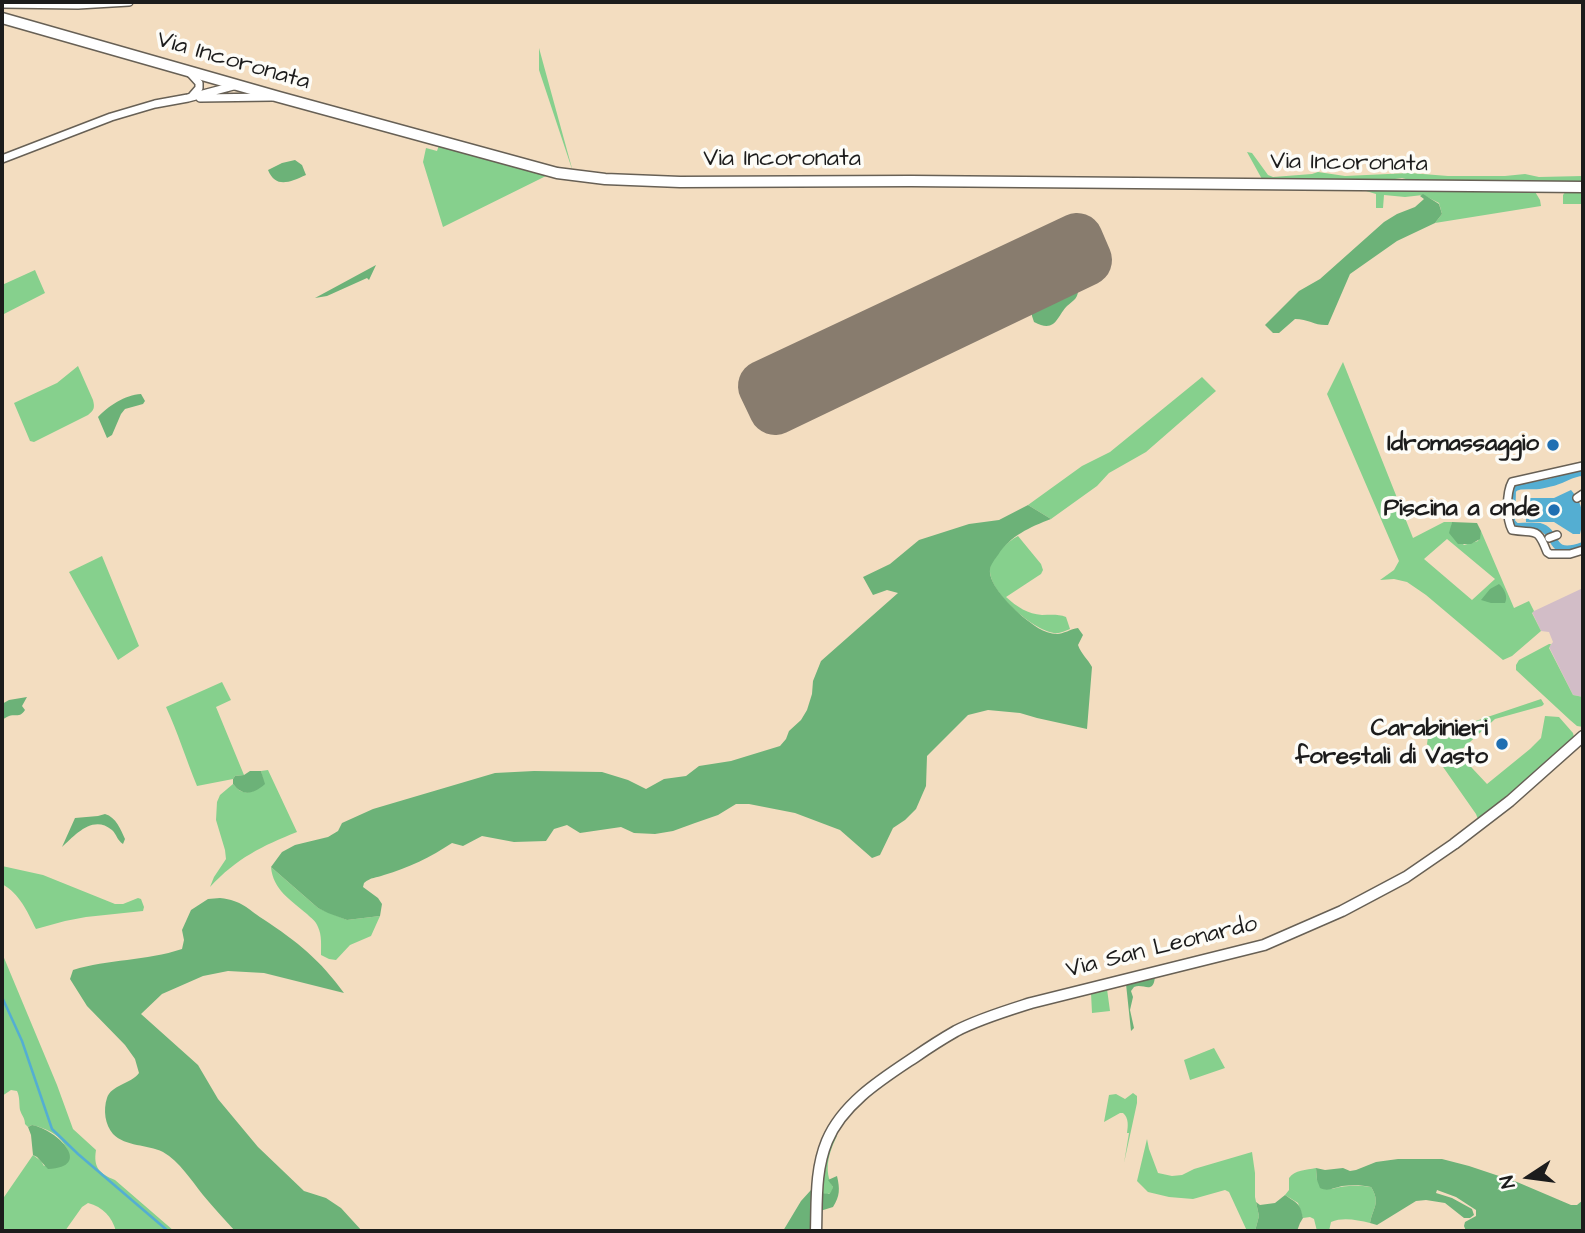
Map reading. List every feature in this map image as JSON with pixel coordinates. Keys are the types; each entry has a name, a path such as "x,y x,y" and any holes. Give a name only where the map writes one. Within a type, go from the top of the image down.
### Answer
{"main road":[{"name":"Via Incoronata","path":"2,18 557,173 605,179 680,182 886,181 1583,187"},
{"name":"Via San Leonardo","path":"816,1231 818,1174 827,1140 836,1124 866,1093 936,1043 957,1030 1006,1011 1264,945 1342,911 1406,877 1454,844 1510,801 1583,736"}],"street":[{"path":"2,4 78,5 129,2"},
{"path":"188,98 199,88 189,72"},
{"path":"218,98 231,93 237,85"},
{"path":"2,159 111,117 237,85"},
{"path":"188,98 279,97"},
{"path":"1583,466 1512,482 1509,487 1508,520 1512,530 1535,532 1539,535 1549,554 1570,554 1583,550"},
{"path":"1549,538 1557,535"}],"shaded area":[{"path":"1583,588 1583,697 1573,695 1549,647 1553,642 1549,632 1541,631 1532,612"}],"green space":[{"path":"539,48 573,172 539,70"},
{"path":"439,145 548,175 443,227 423,162 426,148 437,151"},
{"path":"1247,152 1252,153 1268,175 1273,177 1318,172 1345,176 1410,173 1448,176 1525,174 1539,177 1583,176 1583,183 1417,182 1402,178 1381,181 1263,181"},
{"path":"295,160 302,165 306,175 289,182 279,182 271,176 268,170"},
{"path":"1268,188 1534,190 1541,206 1435,223 1442,214 1439,203 1423,195 1384,195 1383,208 1376,208 1376,194 1366,191"},
{"path":"1583,190 1583,204 1563,204 1566,191"},
{"path":"1423,194 1439,204 1442,214 1435,223 1397,241 1350,274 1328,325 1295,319 1279,333 1273,333 1265,325 1299,291 1320,279 1384,222 1415,207 1424,199 1420,196"},
{"path":"376,265 369,280 367,278 327,296 315,298"},
{"path":"35,270 45,293 2,315 2,285"},
{"path":"1073,283 1078,287 1077,296 1055,322 1047,326 1034,322 1032,312 1052,301 1065,287"},
{"path":"1343,362 1413,538 1444,522 1452,522 1451,531 1464,545 1478,541 1481,531 1514,608 1529,601 1541,631 1512,656 1503,660 1407,582 1380,580 1394,570 1399,561 1327,394","holes":["1447,539 1495,579 1472,600 1424,559"]},
{"path":"78,366 93,400 93,410 34,442 30,441 14,403 57,383"},
{"path":"1202,377 1216,391 1146,452 1109,473 1097,486 1051,519 1028,505 1082,466 1110,452"},
{"path":"141,394 145,401 143,404 125,409 112,435 107,438 98,417 117,402"},
{"path":"1028,505 1051,519 1008,542 992,563 990,575 1007,602 1034,625 1057,634 1078,628 1083,635 1078,645 1092,667 1087,729 1020,713 988,710 968,715 927,756 926,786 916,809 893,828 880,855 872,858 840,830 795,813 736,804 718,815 673,831 655,834 634,833 621,827 580,833 567,825 554,829 546,841 514,842 482,836 463,846 452,843 411,865 364,883 363,887 382,904 380,916 347,920 318,908 271,867 282,852 295,845 328,837 338,831 342,823 373,809 495,773 602,772 646,789 664,779 686,776 699,766 731,761 780,746 807,710 813,681 821,661 898,593 887,590 873,595 863,577 890,564 919,540 969,524 999,520"},
{"path":"1452,522 1477,523 1481,531 1480,539 1471,544 1458,544 1449,533"},
{"path":"1018,536 1043,570 1006,597 1032,613 1066,617 1070,629 1054,633 1035,625 1013,608 996,588 990,569 993,559"},
{"path":"102,556 139,646 118,660 69,572"},
{"path":"1499,584 1505,593 1505,603 1481,600 1490,589"},
{"path":"1549,644 1573,695 1583,697 1583,727 1577,726 1516,670 1519,660"},
{"path":"222,682 231,700 216,707 244,775 197,786 166,707"},
{"path":"27,697 22,706 25,710 20,715 2,720 2,704"},
{"path":"1541,699 1544,704 1542,706 1495,719 1458,753 1487,784 1541,738 1545,716 1559,717 1573,733 1571,744 1479,822 1427,744 1428,737"},
{"path":"268,770 297,832 250,854 210,887 226,859 216,820 220,795 233,784 244,792 256,790 264,784 261,771"},
{"path":"250,771 261,771 265,784 249,793 237,788 233,779"},
{"path":"105,814 118,824 125,839 123,844 112,830 98,824 85,828 62,847 75,818"},
{"path":"2,866 43,875 115,904 138,898 141,899 143,911 86,917 36,929 18,898 2,884"},
{"path":"271,867 318,908 347,920 380,916 371,936 350,945 336,960 321,955 321,937 317,925 279,888"},
{"path":"220,898 244,906 308,952 344,993 264,973 228,971 203,976 162,994 141,1014 198,1065 218,1099 258,1147 304,1191 326,1198 341,1208 362,1231 235,1231 169,1156 157,1149 124,1141 113,1134 108,1126 105,1107 109,1094 139,1073 135,1059 125,1045 87,1006 70,979 73,970 182,949 182,930 191,910 208,899"},
{"path":"2,953 73,1129 96,1150 97,1166 102,1173 115,1180 174,1231 116,1231 106,1213 88,1203 65,1231 2,1231 2,1200 33,1155 44,1166 68,1151 62,1141 53,1134 43,1128 32,1125 28,1127 25,1124 17,1091 11,1090 2,1096"},
{"path":"1155,977 1152,986 1138,986 1131,991 1133,997 1130,1010 1134,1028 1131,1031 1126,984"},
{"path":"1107,989 1110,1011 1092,1013 1091,993"},
{"path":"1214,1048 1225,1068 1190,1080 1184,1060"},
{"path":"1133,1093 1137,1096 1137,1103 1124,1163 1129,1133 1126,1117 1120,1113 1104,1122 1109,1095 1116,1094 1125,1099"},
{"path":"32,1125 42,1128 61,1141 67,1148 69,1162 62,1167 48,1169 33,1155 28,1127"},
{"path":"837,1136 828,1162 832,1192 821,1193 825,1163 833,1137"},
{"path":"1147,1139 1158,1173 1172,1176 1252,1152 1259,1216 1255,1231 1247,1231 1229,1192 1225,1190 1193,1199 1148,1192 1137,1181"},
{"path":"1442,1159 1517,1182 1571,1205 1577,1205 1583,1200 1583,1231 1466,1231 1465,1222 1476,1216 1476,1210 1456,1197 1437,1190 1436,1193 1472,1209 1474,1215 1464,1218 1445,1203 1416,1201 1377,1225 1370,1223 1376,1201 1371,1187 1349,1185 1326,1190 1320,1188 1317,1180 1316,1168 1343,1168 1350,1171 1376,1162"},
{"path":"1316,1168 1317,1180 1332,1189 1371,1187 1376,1201 1370,1223 1340,1220 1331,1222 1329,1231 1317,1231 1314,1219 1303,1218 1298,1203 1285,1195 1289,1190 1289,1178 1298,1172"},
{"path":"837,1176 839,1192 835,1203 833,1207 820,1211 821,1193 831,1192 833,1187 828,1180"},
{"path":"811,1190 814,1192 812,1231 783,1231 801,1201"},
{"path":"1285,1195 1301,1209 1303,1218 1297,1231 1255,1231 1259,1216 1256,1202 1260,1205 1275,1203"}],"water":[{"name":"Piscina a onde","path":"1571,490 1582,510 1580,534 1573,534 1554,522 1526,522 1525,498 1554,498"}],"waterway":[{"path":"1583,472 1549,483 1514,488 1511,522 1516,527 1540,527 1546,530 1555,543 1564,549 1583,546"},
{"path":"2,997 22,1041 52,1129 168,1231"}],"runway":[{"path":"1077,239 1086,260 775,409 764,386 1077,239"}],"place":[{"name":"Idromassaggio","path":"1553,445"},
{"name":"Piscina a onde","path":"1554,510"},
{"name":"Carabinieri forestali di Vasto","path":"1502,744"}]}
